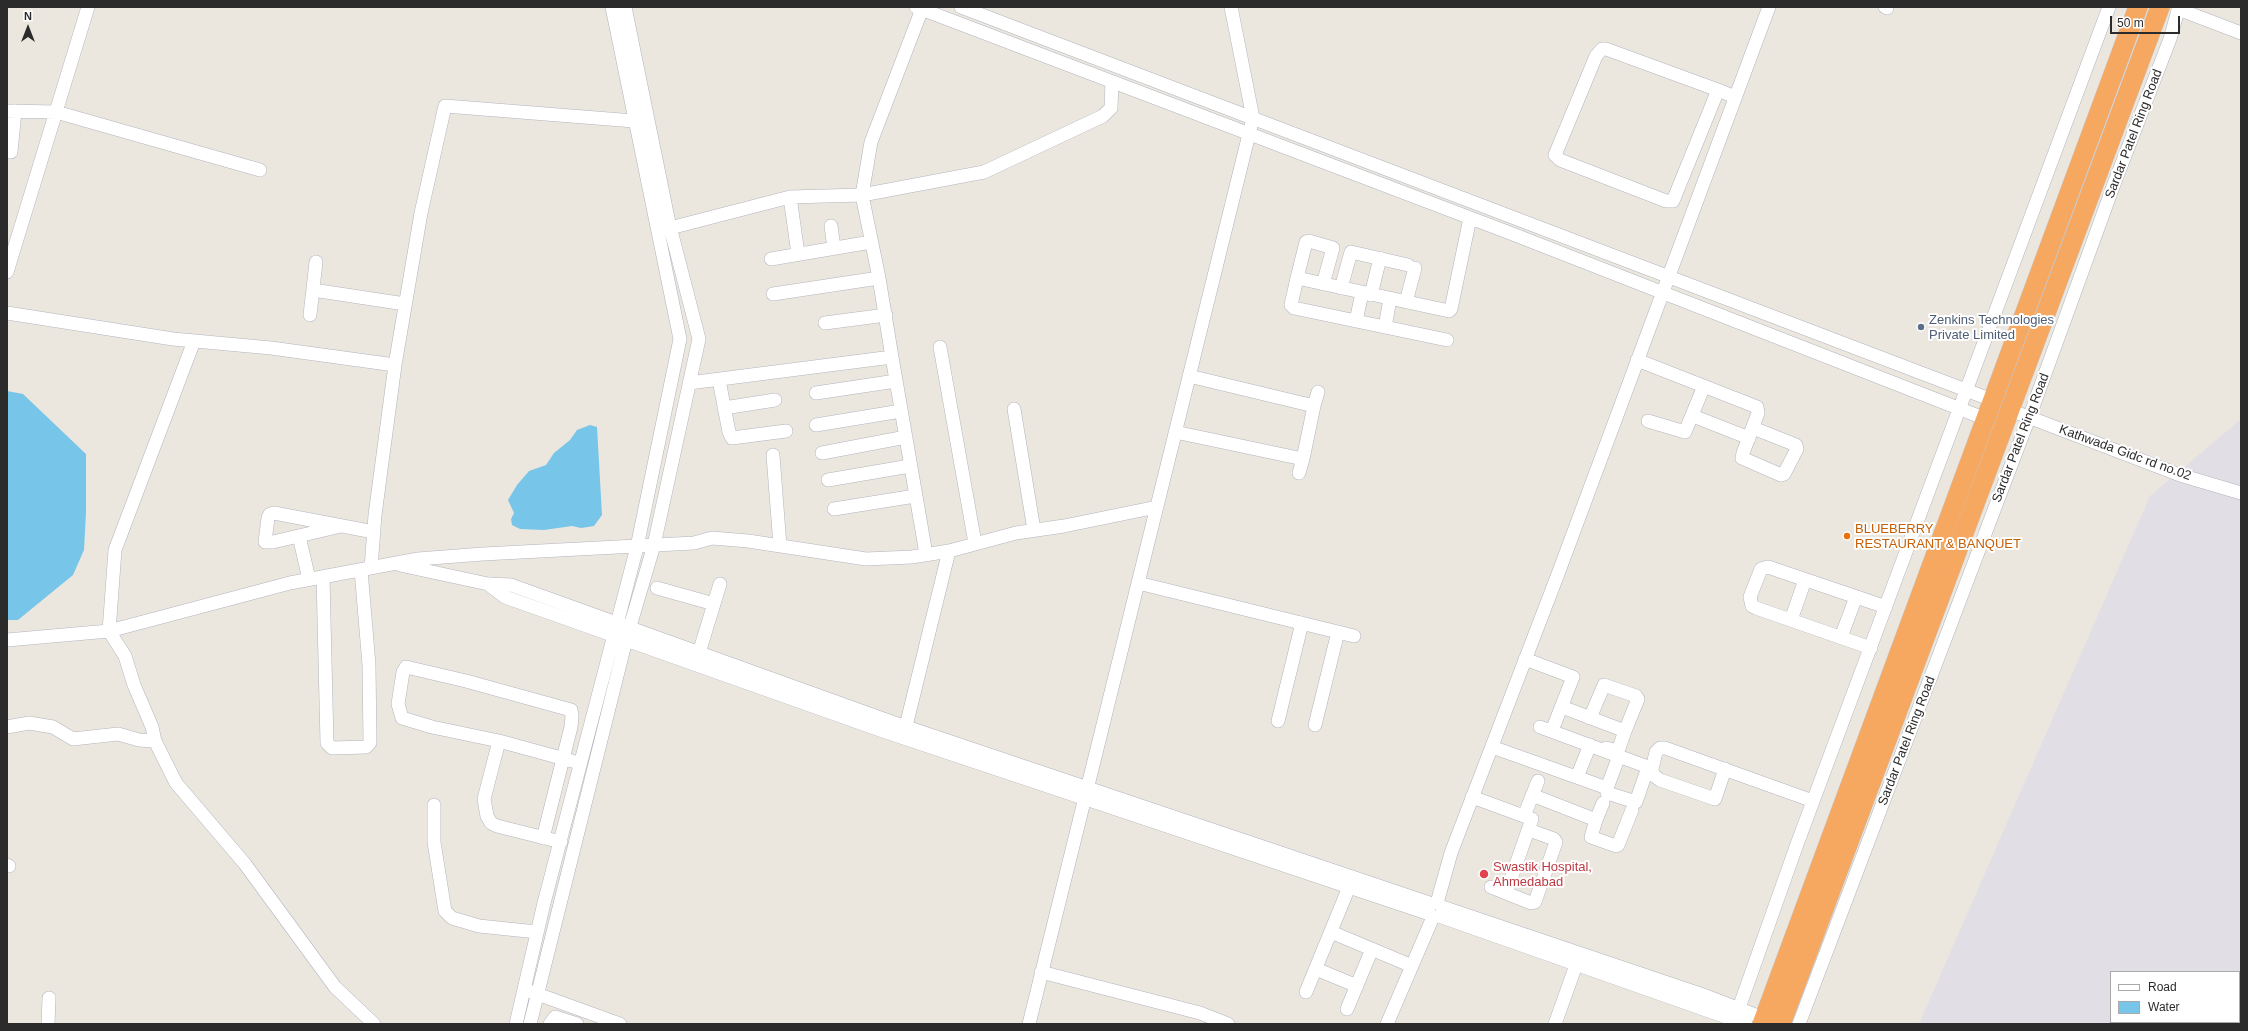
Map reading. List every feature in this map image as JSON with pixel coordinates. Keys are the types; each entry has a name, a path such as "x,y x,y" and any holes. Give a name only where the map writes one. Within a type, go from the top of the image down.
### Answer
{"highway":[{"path":"1772,1022 1992,400 2138,7"},
{"name":"Sardar Patel Ring Road","path":"1772,1022 2010,410 2172,8"}],"street":[{"path":"7,272 88,7"},
{"path":"530,1024 622,632 637,547 680,339 634,121 612,7"},
{"path":"516,1024 537,932 581,763 622,632 654,545 699,339 670,228 625,7"},
{"path":"961,7 1992,400"},
{"path":"1029,1024 1253,118 1231,7"},
{"path":"1387,1024 1436,910 1451,853 1769,7"},
{"path":"1734,1017 2109,7"},
{"path":"926,554 915,496 886,315 862,195 871,142 919,8 1470,218 1986,419"},
{"path":"2172,8 2241,32"},
{"name":"Sardar Patel Ring Road","path":"1799,1024 2029,418 2114,184 2170,39 2172,8"},
{"path":"1718,90 1676,197 1670,202 1560,160 1555,155 1596,56 1602,49 1718,90 1735,97"},
{"path":"670,228 790,197 862,195 984,172 1103,116 1111,108 1112,82"},
{"path":"323,577 327,743 332,748 366,747 370,743 370,665 366,569 374,532 395,365 421,213 445,106 634,121"},
{"path":"11,152 11,111 56,112 260,170"},
{"path":"1697,143 1716,150"},
{"path":"1690,162 1708,170"},
{"path":"790,197 798,254"},
{"path":"1297,278 1445,311 1451,309 1470,218"},
{"path":"831,226 834,248"},
{"path":"1323,284 1333,248 1309,241 1306,242 1297,278 1292,307 1447,340"},
{"path":"771,259 871,242"},
{"path":"1340,288 1351,252 1380,258 1412,266 1406,302"},
{"path":"1356,321 1380,258"},
{"path":"310,315 316,262"},
{"path":"773,294 879,278"},
{"path":"313,290 406,304"},
{"path":"1385,327 1390,299"},
{"path":"7,313 194,341 271,348 395,365"},
{"path":"826,323 886,315"},
{"path":"194,341 115,550 109,631 125,656 134,685 152,727 155,741 176,783 245,864 336,986 374,1024"},
{"path":"940,346 975,543"},
{"path":"689,383 892,357"},
{"path":"1637,360 1757,407 1758,413 1751,433 1693,416"},
{"path":"1189,376 1314,406"},
{"path":"719,380 724,408 732,438 786,431"},
{"path":"816,393 896,381"},
{"path":"1648,421 1683,433 1687,430 1704,386"},
{"path":"1300,473 1318,392"},
{"path":"724,408 776,400"},
{"path":"1014,409 1034,530"},
{"name":"Kathwada Gidc rd no.02","path":"2010,410 2180,475 2241,493"},
{"path":"816,425 901,411"},
{"path":"1175,432 1302,459"},
{"path":"822,452 906,437"},
{"path":"773,456 780,546"},
{"path":"828,480 910,466"},
{"path":"834,509 915,496"},
{"path":"7,640 109,631 309,579 418,559 483,554 694,543 712,538 780,546 866,559 912,557 949,551 975,543 1034,530 1064,526 1157,508"},
{"path":"341,526 268,544 265,542 270,514 277,513 374,532"},
{"path":"299,536 309,579"},
{"path":"906,726 949,551"},
{"path":"393,564 488,584 511,585 622,632 880,730 1086,794 1436,910 1734,1017 1746,1024"},
{"path":"1871,648 1756,608 1752,606 1750,597 1761,570 1765,567 1886,607"},
{"path":"1791,620 1805,580"},
{"path":"1138,583 1354,636"},
{"path":"699,653 720,584"},
{"path":"657,588 714,604"},
{"path":"1841,638 1856,597"},
{"path":"1278,721 1302,623"},
{"path":"622,632 699,653 906,726 1086,794 1349,887 1436,910 1576,965 1734,1017 1772,1022"},
{"path":"1315,725 1338,632"},
{"path":"1525,659 1573,677 1562,707 1545,726"},
{"path":"543,838 564,758 571,727 571,710 466,681 406,667 402,677 398,704 402,718 432,727 499,741 564,758 581,763"},
{"path":"1545,726 1615,751 1618,750 1638,699 1636,696 1604,685 1590,718"},
{"path":"1562,707 1625,731"},
{"path":"7,727 29,723 53,727 73,738 118,734 139,740 155,741"},
{"path":"1545,726 1649,768 1634,803 1607,793 1607,788 1619,756"},
{"path":"499,741 484,799 487,816 491,823 497,826 560,842"},
{"path":"1577,777 1590,745"},
{"path":"1492,747 1607,788"},
{"path":"1725,770 1715,799 1660,780 1653,775 1652,769 1656,752 1660,748 1665,748 1813,801"},
{"path":"1524,816 1538,781"},
{"path":"1532,795 1596,820"},
{"path":"1472,797 1532,820 1506,893"},
{"path":"1603,802 1591,837 1617,846 1632,810"},
{"path":"434,805 434,842 445,911 452,918 478,926 537,932"},
{"path":"1491,887 1531,903 1536,902 1556,842 1554,839 1529,830"},
{"path":"1306,992 1349,887"},
{"path":"1331,932 1412,966"},
{"path":"1347,1009 1372,949"},
{"path":"1555,1024 1576,965"},
{"path":"1316,969 1357,986"},
{"path":"1041,972 1200,1013 1228,1024"},
{"path":"524,989 538,994 590,1019 620,1024"},
{"path":"48,1024 49,998"},
{"path":"550,1024 555,1017 577,1024"}],"shaded area":[{"path":"2241,419 2241,1024 1919,1024 2150,496"}],"water":[{"path":"7,391 23,394 86,454 86,512 84,550 73,575 18,620 7,620"},
{"path":"590,425 597,427 602,515 594,526 581,528 572,526 544,530 520,529 512,525 511,519 514,513 508,500 517,485 529,471 546,465 554,453 570,440 577,430"}],"place":[{"name":"Zenkins Technologies Private Limited","path":"1921,327"},
{"name":"BLUEBERRY RESTAURANT & BANQUET","path":"1847,536"},
{"name":"Swastik Hospital, Ahmedabad","path":"1484,874"}]}
